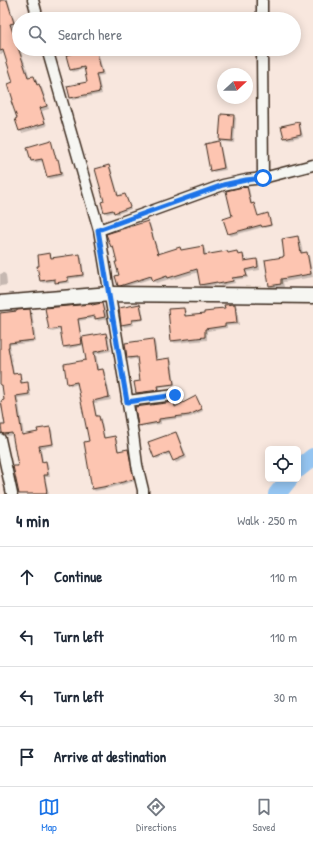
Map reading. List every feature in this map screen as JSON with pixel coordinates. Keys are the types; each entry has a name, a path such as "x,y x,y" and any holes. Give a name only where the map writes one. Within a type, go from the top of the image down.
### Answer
{"street":[{"path":"32,0 36,12"},
{"path":"262,0 262,12"},
{"path":"49,56 98,230 110,294 137,465 143,490 142,494"},
{"path":"262,56 263,178"},
{"path":"98,230 223,185 263,178 313,165"},
{"path":"0,303 110,294 313,296"},
{"path":"127,402 175,395"},
{"path":"0,439 12,494"}],"building":[{"path":"0,0 7,0 12,16 12,24 10,24 12,30 12,56 21,56 28,77 34,76 37,85 39,84 47,106 40,108 45,123 19,131 15,119 17,118 11,101 13,100 8,84 13,82 3,50 0,51"},
{"path":"66,56 98,56 102,73 96,74 100,92 70,98 67,86 87,82 84,67 70,70"},
{"path":"221,114 234,115 232,141 219,140"},
{"path":"299,122 301,134 284,138 281,126"},
{"path":"51,140 56,159 58,159 61,174 47,177 42,159 31,161 27,147"},
{"path":"219,141 224,168 210,171 205,144"},
{"path":"109,165 118,196 125,194 130,207 114,213 113,210 104,212 101,202 104,201 95,169"},
{"path":"247,186 251,204 254,203 258,216 268,213 271,225 262,227 261,225 228,234 223,219 232,216 226,191"},
{"path":"148,221 158,254 180,247 181,250 203,246 204,255 227,251 228,253 237,251 238,255 243,254 244,261 257,259 258,267 245,270 247,276 232,278 233,281 218,284 217,282 200,285 197,269 153,281 151,276 118,286 115,276 119,275 115,262 117,262 113,246 111,247 106,234"},
{"path":"298,236 301,253 307,252 311,274 281,279 281,284 269,286 265,260 283,257 282,239"},
{"path":"50,253 51,258 80,254 83,275 68,277 68,281 55,283 55,279 40,281 37,266 39,266 38,255"},
{"path":"102,303 105,317 95,319 95,316 78,319 82,344 63,347 60,328 49,330 45,308"},
{"path":"140,304 143,319 132,320 132,323 121,325 119,308"},
{"path":"235,304 237,323 225,324 225,326 205,329 205,337 171,341 168,309 184,308 185,316 204,314 204,312 213,311 213,309 225,308 224,305"},
{"path":"30,309 34,340 9,343 8,347 13,374 20,373 21,383 28,382 29,394 16,396 22,435 38,432 37,429 50,427 53,444 39,446 42,462 46,461 48,475 44,475 47,494 19,494 13,466 18,466 12,433 2,433 1,425 5,425 1,401 4,400 2,385 0,385 0,313"},
{"path":"106,333 109,349 94,352 97,370 103,369 109,397 93,401 96,416 99,416 104,438 115,436 118,451 128,449 134,479 92,489 84,442 89,441 77,382 67,384 64,364 86,360 82,337"},
{"path":"153,339 156,360 170,358 174,384 158,386 159,390 136,393 134,382 140,381 137,357 127,358 125,343"},
{"path":"196,396 202,409 189,415 159,419 159,422 138,426 135,407 174,402 175,407"},
{"path":"176,432 185,456 173,461 169,452 154,458 148,442"}],"waterway":[{"path":"301,467 313,457"},
{"path":"277,494 287,482"}],"route":[{"path":"175,395 127,402 98,230 206,190 246,180 263,178"}]}
